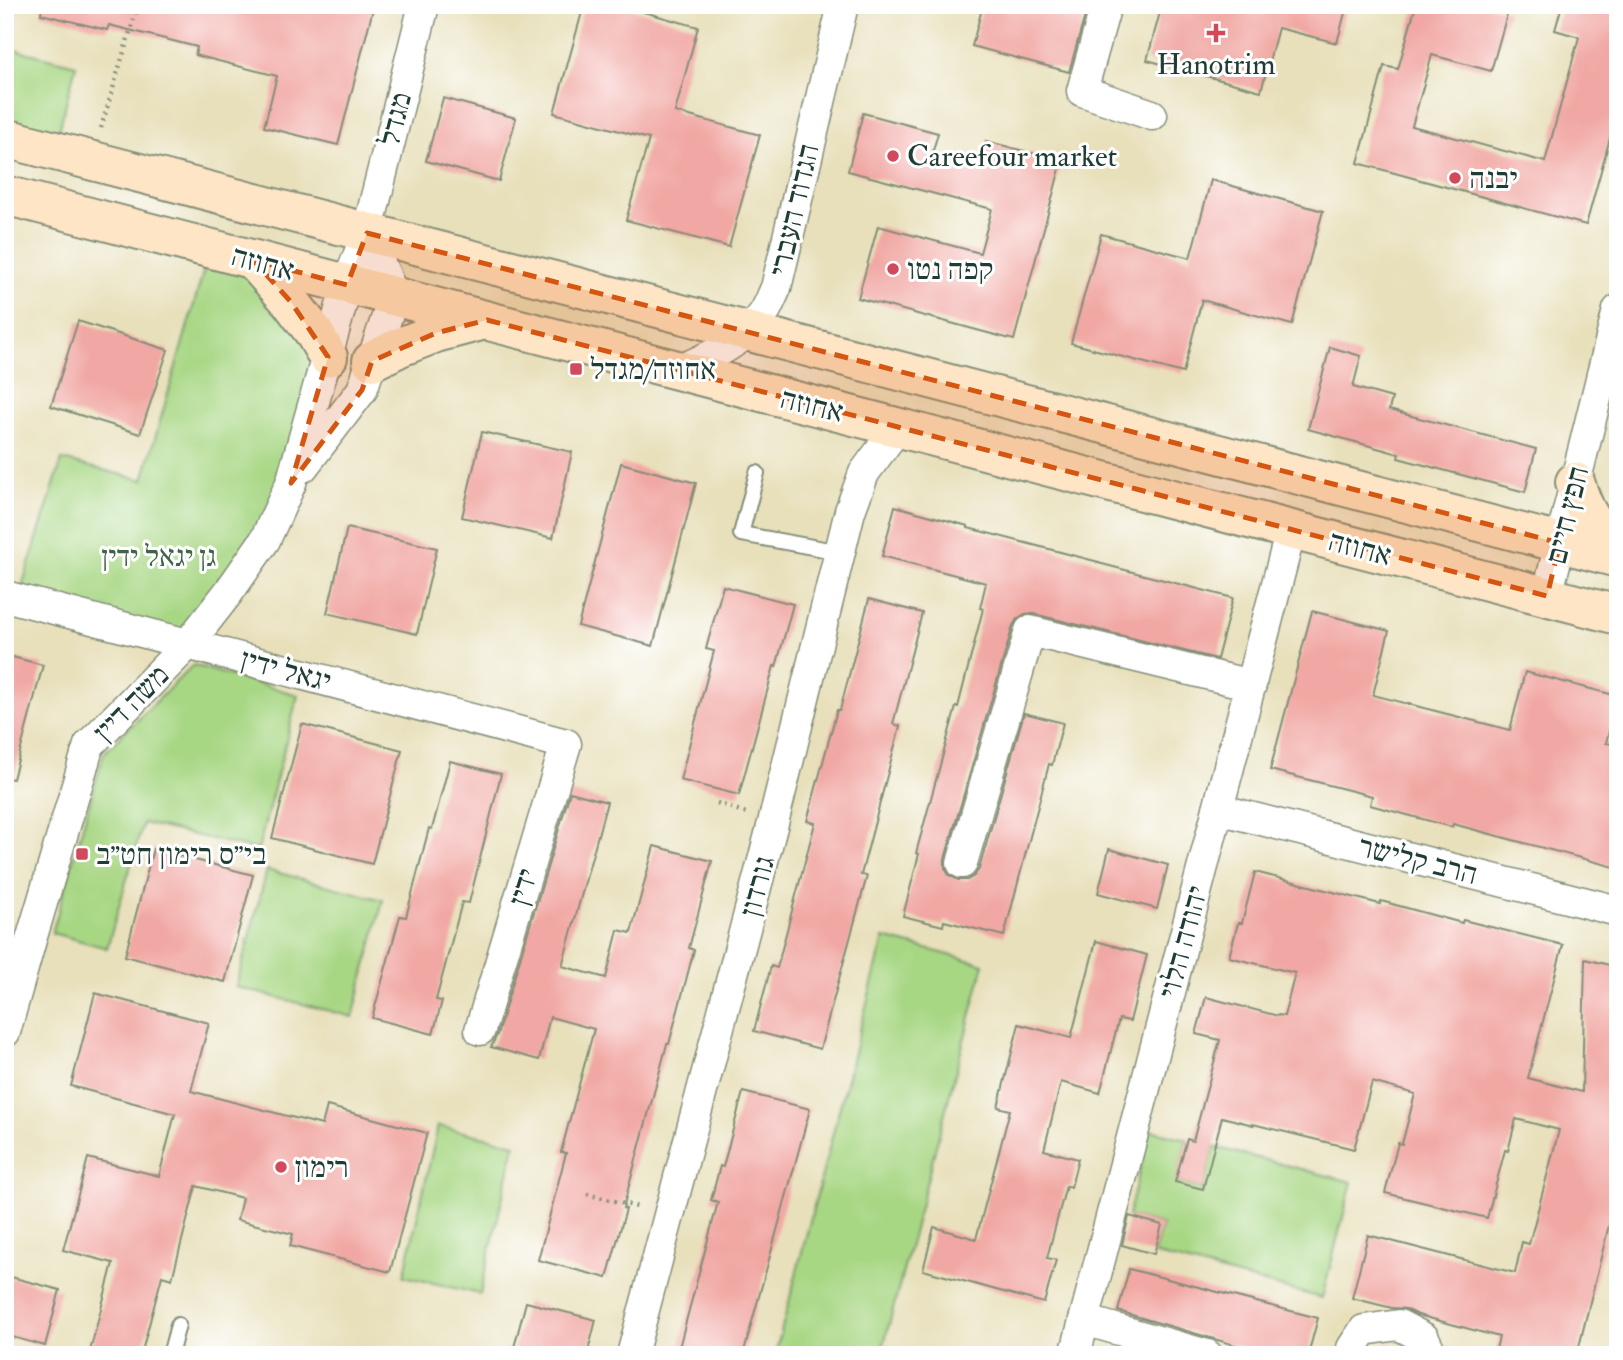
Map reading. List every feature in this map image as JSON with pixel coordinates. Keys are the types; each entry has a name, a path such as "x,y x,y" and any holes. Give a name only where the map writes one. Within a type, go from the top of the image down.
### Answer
{"main road":[{"name":"אחוזה","path":"5,138 1618,558"},
{"name":"אחוזה","path":"5,195 1618,615"},
{"path":"253,260 291,302 328,357"},
{"path":"372,361 436,333 487,320"},
{"path":"1575,482 1583,507 1598,529 1618,547"}],"street":[{"name":"מגדל","path":"367,233 424,5"},
{"name":"הגדוד העברי","path":"680,370 714,354 748,332 765,311 776,288 843,5"},
{"path":"1106,5 1082,90 1152,115"},
{"name":"משה דיין","path":"6,1024 89,745 188,644 265,540 291,483 347,285 367,233"},
{"path":"367,233 394,296"},
{"name":"משה דיין","path":"291,483 362,390 394,296"},
{"name":"חפץ חיים","path":"1547,596 1618,310"},
{"name":"גורדון","path":"632,1355 774,823 850,511 864,472 898,427"},
{"name":"יהודה הלוי","path":"1075,1355 1291,530"},
{"name":"יגאל ידין","path":"5,596 566,744"},
{"path":"961,863 1030,631 1251,685"},
{"name":"ידין","path":"480,1030 566,744"},
{"name":"הרב קלישר","path":"1218,809 1618,911"},
{"path":"1084,1320 1207,1355"},
{"path":"1353,1355 1352,1348 1364,1330 1399,1325 1424,1338 1432,1355"}],"lane":[{"path":"758,472 741,534 840,552"},
{"path":"170,1355 178,1325"}],"path":[{"path":"91,160 138,5"},
{"path":"587,1194 669,1215"}],"highlighted area":[{"path":"367,233 1560,543 1547,596 487,320 436,333 372,361 362,390 291,483 328,357 291,302 253,260 347,285"}],"green space":[{"path":"5,47 76,65 56,141 5,128"},
{"name":"גן יגאל ידין","path":"210,249 253,260 328,357 282,502 188,644 18,599 62,460 143,480"},
{"path":"193,665 298,695 258,850 143,823 107,948 52,933 104,753"},
{"path":"267,870 383,900 353,1017 236,987"},
{"path":"884,938 984,964 881,1355 775,1355"},
{"path":"438,1126 515,1144 480,1294 404,1276"},
{"path":"1150,1130 1187,1139 1176,1182 1203,1189 1214,1147 1352,1182 1322,1298 1154,1254 1162,1225 1128,1216"},
{"path":"1390,1346 1405,1349 1412,1355 1373,1355 1374,1349"}],"building":[{"path":"42,5 359,5 373,9 338,145 264,127 277,76 195,55 197,47 109,25 107,30 41,14"},
{"path":"584,5 618,5 698,27 675,112 760,135 729,247 626,220 649,139 554,113"},
{"path":"983,5 1088,5 1069,72 972,46"},
{"name":"Hanotrim","path":"1162,5 1347,5 1337,43 1278,28 1261,91 1147,60"},
{"path":"1416,5 1488,5 1508,11 1491,71 1432,55 1412,126 1545,162 1579,37 1555,30 1562,5 1618,5 1618,109 1586,225 1358,163 1384,66 1398,69"},
{"path":"443,98 516,118 499,181 426,161"},
{"path":"863,113 938,133 932,154 979,166 986,141 1062,161 1014,340 858,298 878,226 980,253 992,209 848,171"},
{"path":"1211,180 1323,211 1292,325 1202,300 1183,373 1071,343 1101,234 1190,258"},
{"path":"78,321 168,350 140,434 51,406"},
{"path":"1330,347 1361,356 1353,387 1392,398 1389,410 1536,449 1525,492 1398,458 1399,454 1308,429"},
{"path":"482,432 572,452 553,538 462,517"},
{"path":"621,463 696,483 653,646 578,626"},
{"path":"895,506 1233,598 1217,659 1034,614 1025,614 1017,619 945,859 945,868 949,875 958,880 967,880 979,869 1024,713 1063,723 1052,765 1049,764 1004,936 944,921 943,926 903,916 919,854 916,853 983,609 980,608 986,583 882,556"},
{"path":"347,528 437,548 417,634 327,613"},
{"path":"723,586 793,604 739,795 680,780 714,651 706,649"},
{"path":"869,599 922,613 893,724 900,726 861,875 867,876 820,1049 754,1031 771,966 777,968 815,823 807,821"},
{"path":"1312,611 1389,631 1373,695 1510,730 1525,672 1618,696 1606,743 1618,745 1618,868 1370,805 1372,796 1270,770"},
{"path":"5,655 43,665 13,779 5,778"},
{"path":"302,724 402,750 372,864 272,838"},
{"path":"450,761 501,774 469,903 462,902 436,1000 442,1001 433,1034 372,1018 400,916 406,917"},
{"path":"570,792 607,802 562,966 606,978 618,930 631,933 654,846 712,861 689,948 694,950 623,1208 626,1209 607,1278 538,1260 566,1153 561,1152 594,1029 550,1017 539,1060 491,1047 497,1035"},
{"path":"153,849 253,875 225,982 125,956"},
{"path":"1109,849 1168,865 1157,909 1098,893"},
{"path":"1255,872 1380,904 1381,901 1462,923 1463,920 1563,945 1528,1078 1582,1092 1585,959 1618,967 1618,1214 1615,1227 1609,1225 1577,1355 1521,1355 1496,1349 1499,1337 1418,1315 1406,1309 1352,1298 1368,1235 1515,1273 1522,1242 1529,1244 1559,1130 1516,1119 1487,1218 1385,1193 1415,1094 1372,1082 1354,1149 1222,1117 1203,1189 1175,1182 1187,1139 1193,1141 1220,1040 1196,1034 1206,997 1284,1016 1295,973 1229,957 1238,923 1242,923"},
{"path":"1096,941 1147,955 1130,1021 1119,1019 1100,1093 1061,1082 1044,1150 1078,1159 1071,1187 1066,1186 1047,1258 1056,1260 1044,1303 923,1270 934,1227 976,1239 1010,1110 998,1107 1019,1024 1071,1038"},
{"path":"95,993 209,1023 191,1091 322,1125 327,1106 427,1133 390,1272 290,1246 293,1234 237,1220 242,1198 196,1186 172,1279 162,1276 141,1355 89,1355 113,1263 63,1250 88,1158 159,1176 175,1114 71,1086"},
{"path":"743,1092 810,1109 743,1355 677,1355 718,1202 711,1200 720,1166 723,1167"},
{"path":"1129,1216 1162,1225 1154,1254 1122,1245"},
{"path":"1129,1269 1318,1318 1308,1355 1269,1355 1118,1311"},
{"path":"11,1277 60,1290 45,1346 5,1335 5,1300"},
{"path":"526,1302 596,1320 587,1355 512,1355"}],"place":[{"name":"Hanotrim","path":"1216,33"},
{"name":"Careefour market","path":"893,156"},
{"name":"יבנה","path":"1455,178"},
{"name":"קפה נטו","path":"893,269"},
{"name":"אחוזה/מגדל","path":"576,369"},
{"name":"בי״ס רימון חט״ב","path":"82,854"},
{"name":"רימון","path":"281,1167"}]}
